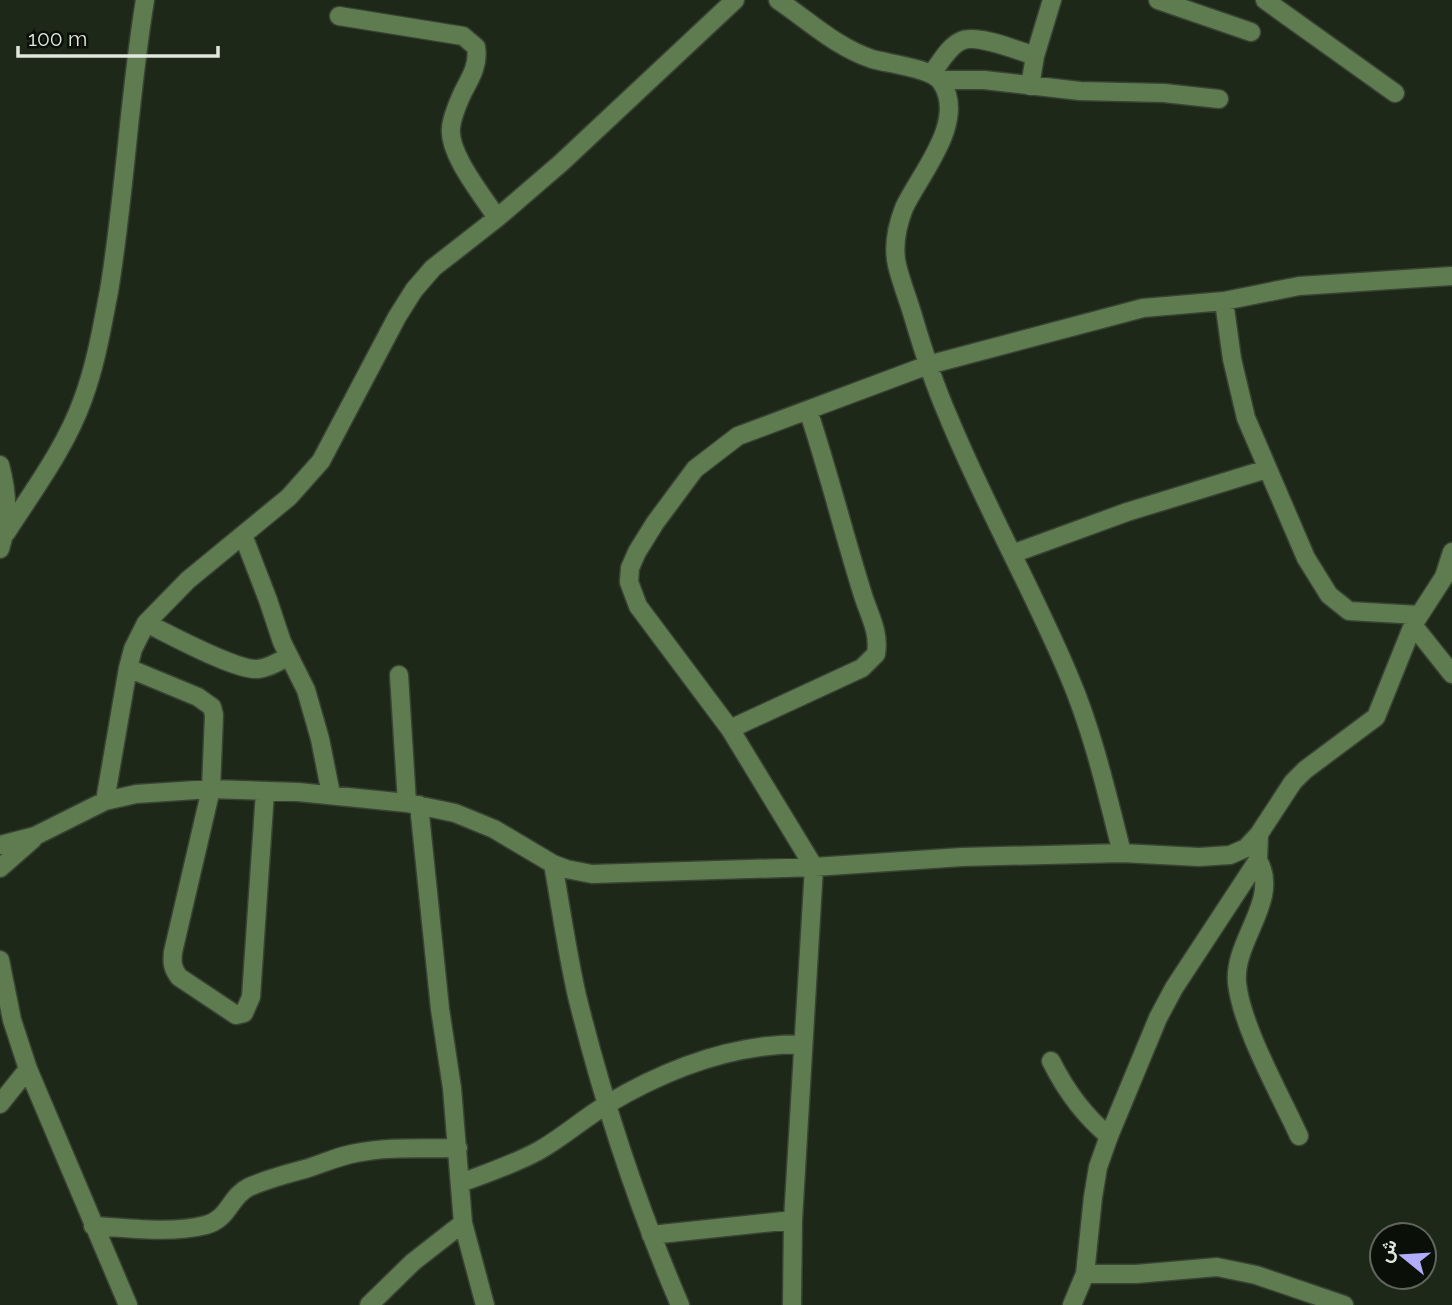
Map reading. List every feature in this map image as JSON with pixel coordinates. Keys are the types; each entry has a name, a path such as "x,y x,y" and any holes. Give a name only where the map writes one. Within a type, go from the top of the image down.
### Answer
{"street":[{"path":"2,544 66,435 83,401 94,363 118,238 145,0"},
{"path":"105,801 128,668 133,649 146,623 188,580 289,497 321,461 377,353 414,290 433,268 497,218 615,113 735,0"},
{"path":"778,0 824,35 851,50 936,77 1080,91 1164,93 1219,99"},
{"path":"1030,86 1035,56 1052,0"},
{"path":"1158,0 1251,32"},
{"path":"1265,0 1395,93"},
{"path":"339,16 463,36 476,47 477,63 457,106 451,128 452,141 457,155 497,218"},
{"path":"936,77 956,44 968,38 1035,56"},
{"path":"936,77 948,102 943,137 937,153 904,208 898,227 897,264 928,365 948,417 1070,677 1096,755 1122,853"},
{"path":"792,1305 793,1220 814,867 730,729 638,606 629,582 630,568 655,523 695,469 738,436 928,365 1143,308 1224,301 1299,286 1452,276"},
{"path":"1224,301 1239,393 1267,469 1306,558 1329,595 1349,611 1416,620 1452,674"},
{"path":"730,729 862,668 876,654 876,630 862,593 832,483 808,410"},
{"path":"0,465 8,508 2,544"},
{"path":"1012,554 1127,512 1267,469"},
{"path":"243,535 289,656 306,690 320,739 331,794"},
{"path":"0,845 35,836 105,801 163,791 211,789 331,794 413,804 455,813 485,825 553,864 592,874 814,867 961,857 1122,853 1199,857 1230,855 1246,848 1259,834 1293,782 1305,770 1376,717 1416,620 1444,577 1452,552"},
{"path":"146,623 231,663 250,669 266,667 289,656"},
{"path":"128,668 198,696 212,707 211,789 172,964 173,970 179,976 236,1015 244,1013 251,997 265,792"},
{"path":"399,675 413,804 452,1088 463,1223 485,1305"},
{"path":"1259,834 1258,860 1266,885 1242,952 1237,982 1248,1025 1299,1136"},
{"path":"0,868 35,836"},
{"path":"1079,1303 1085,1274 1094,1187 1109,1136 1149,1039 1174,988 1258,860"},
{"path":"553,864 577,994 607,1104 650,1235 680,1305"},
{"path":"0,960 12,1020 28,1069 128,1305"},
{"path":"461,1182 512,1164 541,1149 607,1104 670,1072 719,1054 769,1044 802,1044"},
{"path":"1051,1062 1079,1108 1109,1136"},
{"path":"0,1104 28,1069"},
{"path":"93,1226 159,1228 205,1225 227,1213 238,1195 246,1189 346,1155 377,1150 457,1148"},
{"path":"650,1235 793,1220"},
{"path":"369,1305 413,1262 463,1223"},
{"path":"1085,1274 1136,1274 1217,1267 1256,1275 1343,1305"}]}
